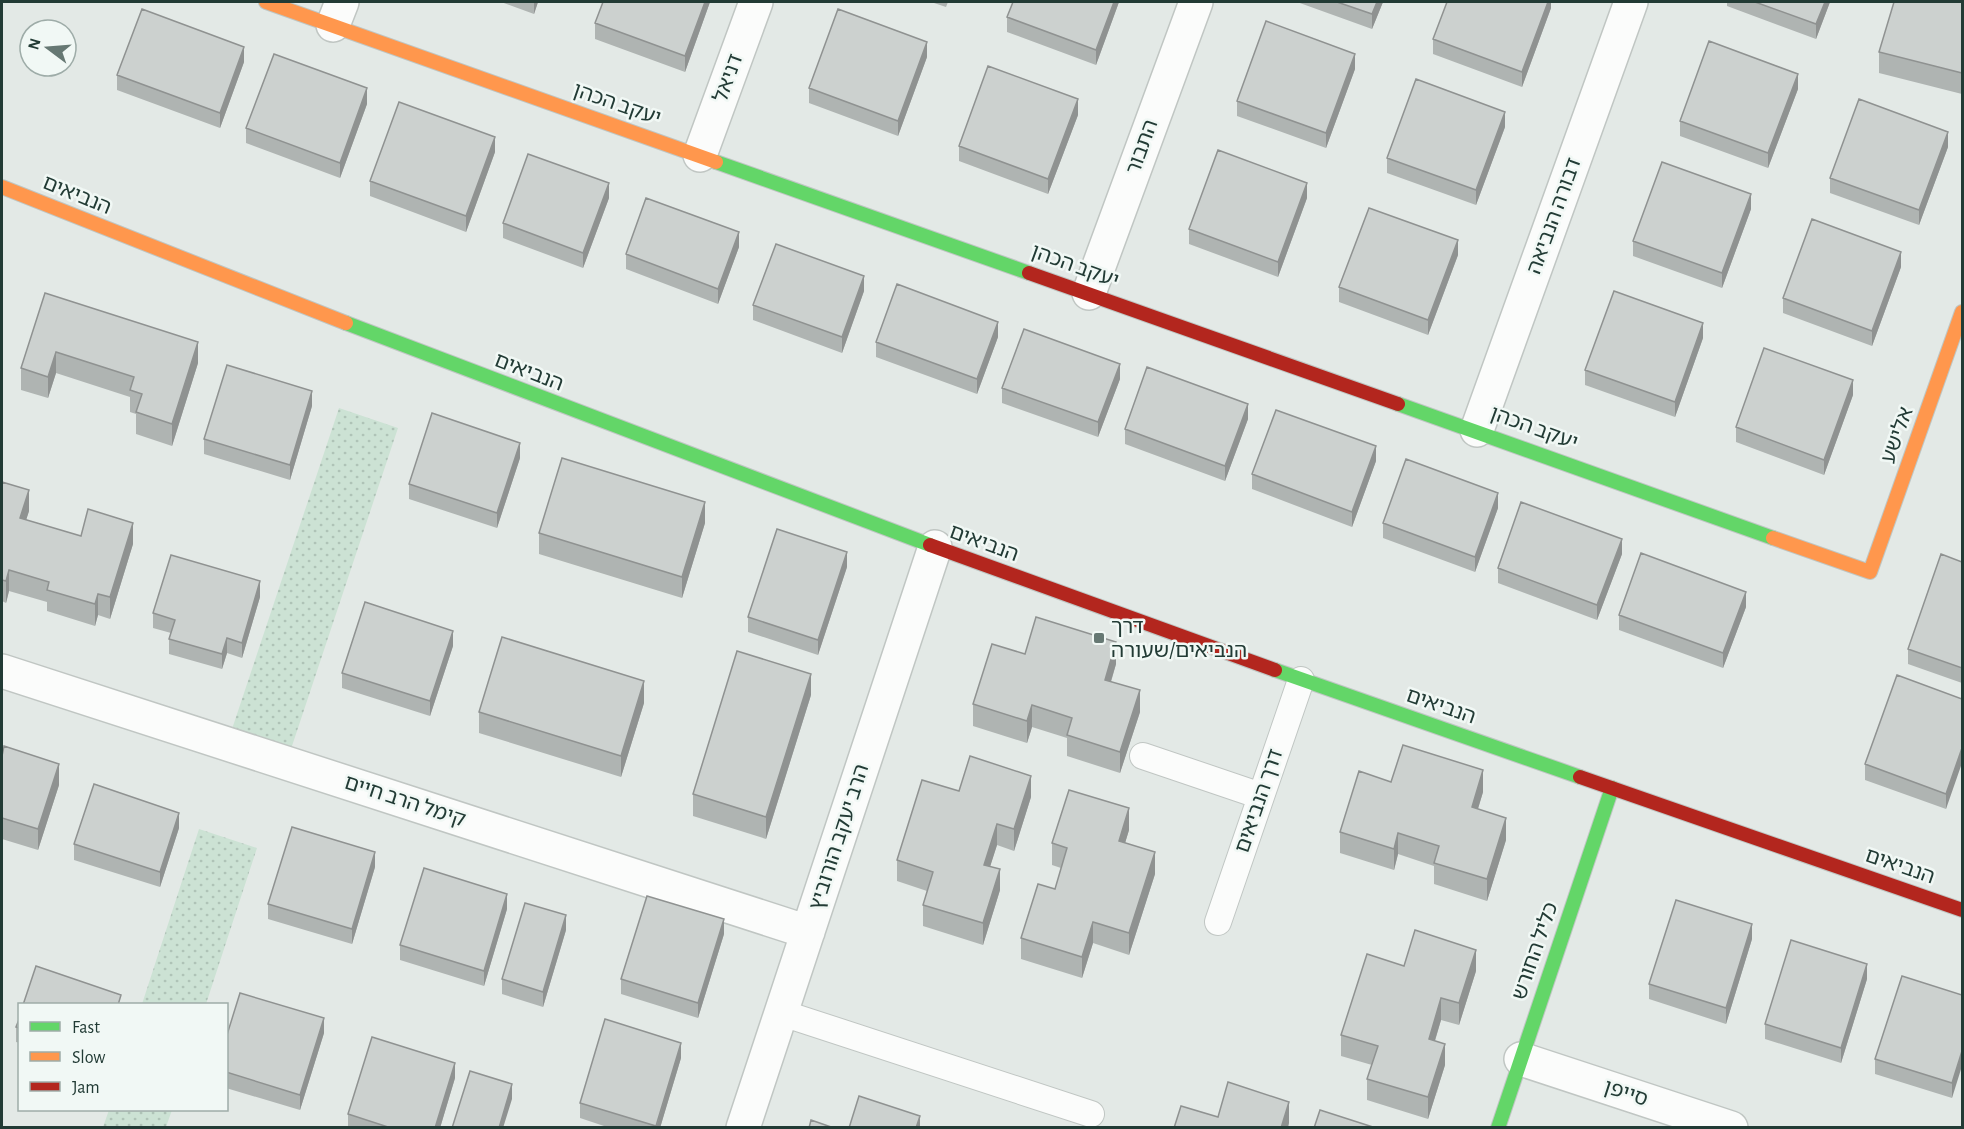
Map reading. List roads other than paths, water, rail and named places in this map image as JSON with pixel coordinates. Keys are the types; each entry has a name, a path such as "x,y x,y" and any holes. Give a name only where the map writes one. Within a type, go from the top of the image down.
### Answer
{"street":[{"name":"יעקב הכהן","path":"266,2 338,13 700,155 1477,430 1870,572"},
{"name":"דניאל","path":"700,155 756,2"},
{"name":"התבור","path":"1089,293 1196,2"},
{"name":"דבורה הנביאה","path":"1477,430 1631,2"},
{"name":"הנביאים","path":"2,187 392,343 935,548 1300,680 1962,910"},
{"name":"אלישע","path":"1870,572 1962,312"},
{"name":"הרב יעקב הורוביץ","path":"744,1128 935,548"},
{"name":"קימל הרב חיים","path":"2,671 808,932"},
{"name":"כליל החורש","path":"1498,1128 1612,788"},
{"name":"סייפן","path":"1521,1059 1731,1128"}],"lane":[{"name":"דרך הנביאים","path":"1218,922 1300,680"},
{"path":"1143,756 1261,796"},
{"path":"782,1013 1091,1114"}],"place":[{"name":"דרך הנביאים/שעורה","path":"1099,638"}]}
